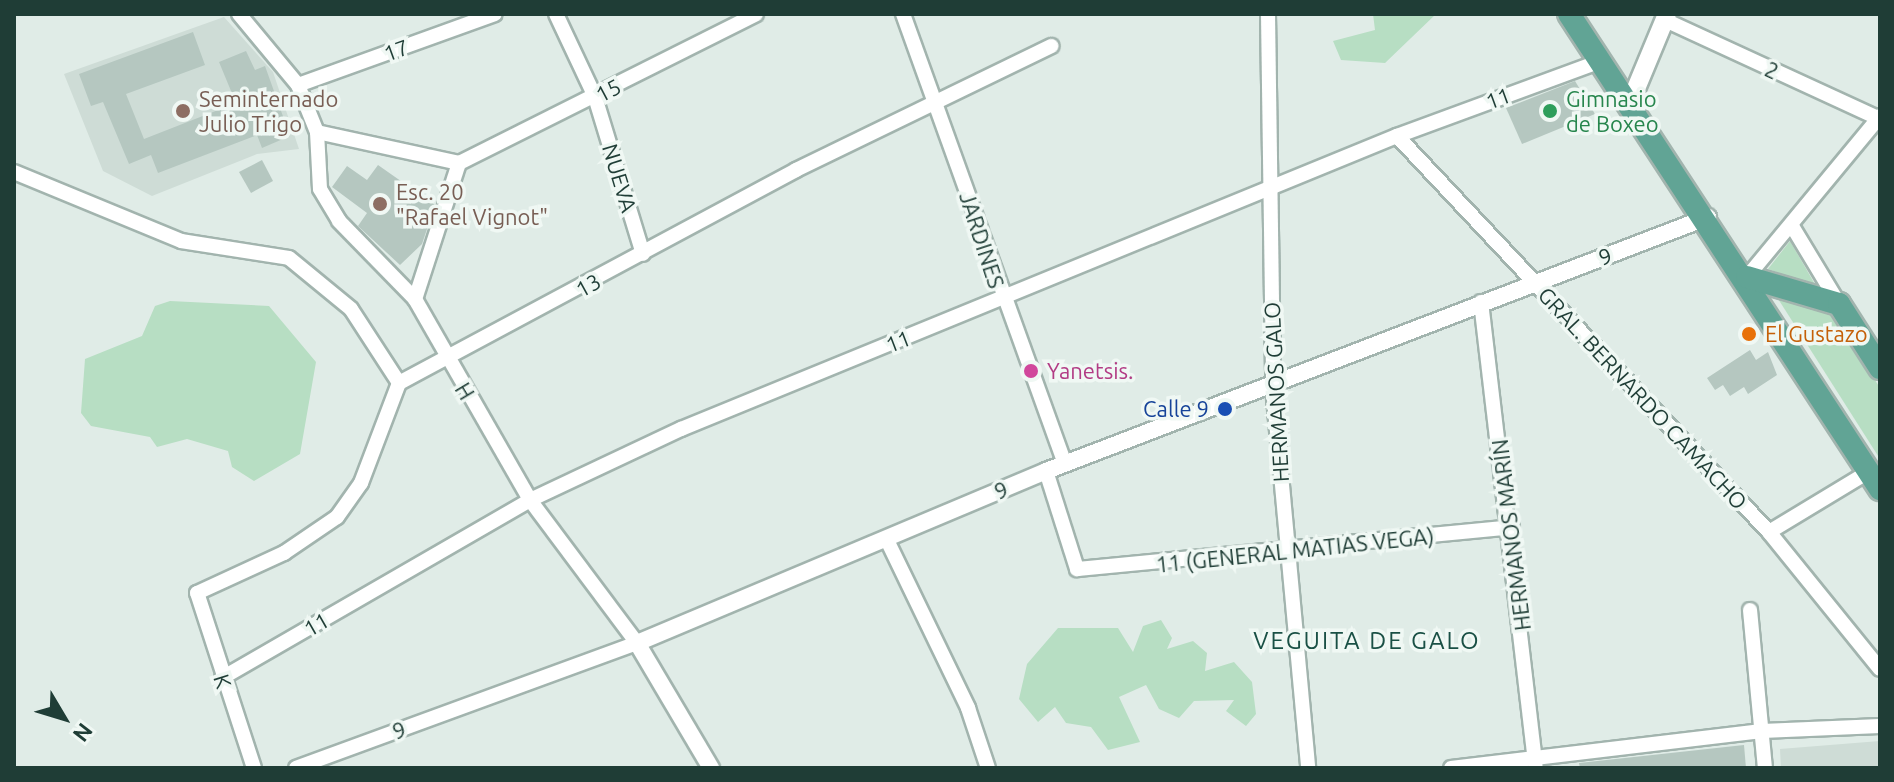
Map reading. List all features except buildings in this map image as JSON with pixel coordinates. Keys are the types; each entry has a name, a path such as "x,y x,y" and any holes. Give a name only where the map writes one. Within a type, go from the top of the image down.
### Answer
{"main road":[{"path":"1569,14 1708,217 1874,481"},
{"path":"1630,103 1666,17"},
{"path":"1747,277 1839,304 1880,368"}],"street":[{"name":"H","path":"239,14 298,85 317,132 320,189 339,221 415,299 448,362 530,500 637,643 711,768"},
{"name":"17","path":"298,85 495,14"},
{"name":"NUEVA","path":"556,14 595,97 643,254"},
{"name":"15","path":"459,163 756,14"},
{"name":"JARDINES","path":"903,14 936,101 1002,300 1065,464"},
{"name":"HERMANOS GALO","path":"1268,14 1273,388 1308,768"},
{"name":"2","path":"1666,17 1879,118"},
{"name":"13","path":"399,383 448,362 643,254 936,101 1051,46"},
{"name":"11","path":"222,678 530,500 681,429 1397,136 1601,61"},
{"path":"1747,277 1879,118"},
{"path":"317,132 459,163 415,299"},
{"name":"GRAL. BERNARDO CAMACHO","path":"1397,136 1769,532 1880,669"},
{"path":"14,172 181,241 289,258 351,309 399,383"},
{"name":"9","path":"296,768 637,643 1046,471 1273,388 1481,302 1708,217"},
{"path":"1792,226 1839,304"},
{"name":"HERMANOS MARÍN","path":"1481,302 1512,527 1536,764"},
{"name":"K","path":"254,768 222,678 197,593 284,553 337,517 361,483 399,383"},
{"name":"11 (GENERAL MATIAS VEGA)","path":"1046,471 1077,569 1286,554 1512,527"},
{"path":"1769,532 1874,481"},
{"path":"886,538 968,708 988,768"},
{"path":"1750,610 1765,768"},
{"path":"1451,768 1536,764 1762,731 1880,726"}],"shaded area":[{"name":"Seminternado Julio Trigo","path":"224,17 273,72 299,149 257,154 152,196 103,171 64,74"},
{"path":"1880,741 1880,768 1781,768 1780,749"}],"green space":[{"path":"1373,14 1436,14 1385,63 1341,60 1333,41 1375,30"},
{"path":"1790,241 1816,286 1768,269"},
{"path":"1775,294 1834,314 1880,388 1880,459"},
{"path":"170,301 269,306 316,362 300,454 254,481 232,467 228,451 187,439 157,447 150,437 91,426 81,413 85,359 142,336 155,306"},
{"path":"1161,620 1172,638 1167,649 1193,641 1207,653 1205,671 1234,662 1252,682 1256,714 1246,726 1226,711 1234,700 1194,701 1179,718 1159,709 1146,685 1119,697 1140,742 1108,750 1091,727 1066,723 1055,707 1038,722 1019,699 1027,664 1058,628 1118,628 1133,652 1143,626"}],"place":[{"name":"Seminternado Julio Trigo","path":"183,111"},
{"name":"Gimnasio de Boxeo","path":"1550,111"},
{"name":"Esc. 20 \"Rafael Vignot\"","path":"380,204"},
{"name":"El Gustazo","path":"1749,334"},
{"name":"Yanetsis.","path":"1031,371"},
{"name":"Calle 9","path":"1225,409"}],"district":[{"name":"VEGUITA DE GALO","path":"1367,641"}]}
